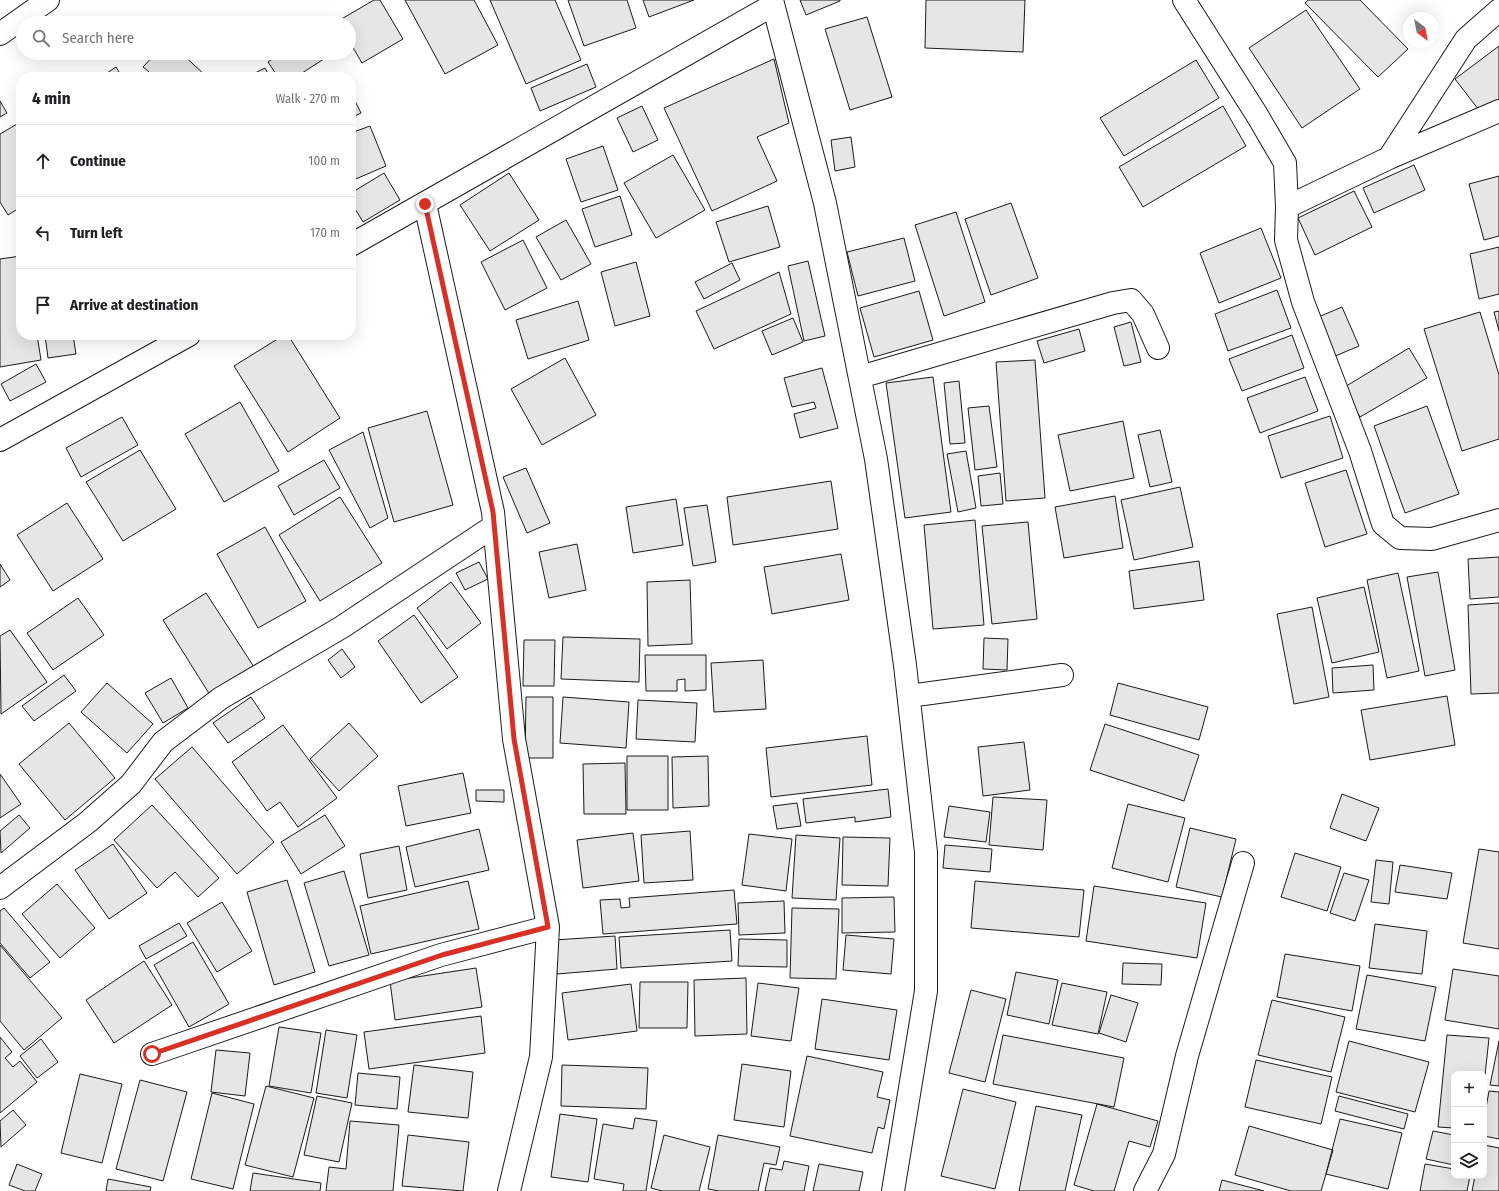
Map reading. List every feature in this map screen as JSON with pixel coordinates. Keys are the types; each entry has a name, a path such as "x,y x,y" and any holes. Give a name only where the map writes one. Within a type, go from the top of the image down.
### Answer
{"street":[{"path":"25,16 48,0"},
{"path":"1184,0 1257,115 1285,163 1287,207 1286,240 1303,302 1360,451 1383,524 1400,538 1432,539 1499,520"},
{"path":"356,242 425,204 772,3 825,203 876,459 909,696 926,852 926,991 893,1191"},
{"path":"1389,158 1466,39 1499,10"},
{"path":"0,34 16,23"},
{"path":"1287,207 1389,158 1499,111"},
{"path":"425,204 491,505 514,739 548,927 541,1057 509,1191"},
{"path":"860,377 1113,303 1131,300 1143,314 1158,348"},
{"path":"0,440 180,340"},
{"path":"0,888 88,822 131,784 163,742 221,698 342,627 494,526"},
{"path":"909,696 1062,675"},
{"path":"1146,1191 1164,1154 1187,1056 1243,863"},
{"path":"152,1054 442,955 548,927"}],"building":[{"path":"374,0 380,0 403,39 362,63 356,53 356,16 347,16"},
{"path":"405,0 474,0 498,45 445,74"},
{"path":"490,0 555,0 581,60 526,84"},
{"path":"568,0 627,0 636,28 584,46"},
{"path":"643,0 694,0 649,17"},
{"path":"800,0 840,0 840,1 806,15"},
{"path":"926,0 1025,0 1023,52 925,48"},
{"path":"1308,0 1360,0 1403,44 1403,48 1408,49 1378,77 1305,3"},
{"path":"1306,10 1360,89 1302,128 1249,48"},
{"path":"867,17 892,97 850,110 825,29"},
{"path":"1499,46 1499,101 1482,114 1455,79"},
{"path":"774,59 789,123 757,137 777,181 712,211 664,108"},
{"path":"150,60 189,60 202,72 149,72 143,67"},
{"path":"271,60 322,60 304,72 275,72 268,62"},
{"path":"1196,60 1219,98 1124,156 1100,118"},
{"path":"587,64 596,87 540,111 531,88"},
{"path":"116,67 119,72 108,72"},
{"path":"265,68 267,72 257,72"},
{"path":"0,101 7,113 0,117"},
{"path":"356,103 361,113 356,116"},
{"path":"642,106 658,140 633,152 617,118"},
{"path":"1223,106 1246,146 1143,207 1119,167"},
{"path":"16,125 16,210 8,215 0,202 0,134"},
{"path":"370,126 386,166 356,179 356,131"},
{"path":"851,137 855,167 835,171 831,140"},
{"path":"603,146 618,190 581,202 566,159"},
{"path":"673,155 705,210 656,238 624,183"},
{"path":"1414,165 1425,190 1374,213 1363,188"},
{"path":"384,173 400,200 363,222 356,210 356,190"},
{"path":"509,173 539,220 490,251 460,205"},
{"path":"1499,176 1499,236 1484,240 1469,184"},
{"path":"1354,191 1372,227 1315,255 1298,218"},
{"path":"620,196 632,235 595,247 582,209"},
{"path":"1011,203 1038,278 991,295 965,219"},
{"path":"768,206 780,247 729,262 716,222"},
{"path":"956,212 985,302 944,316 915,225"},
{"path":"566,220 591,264 561,280 536,237"},
{"path":"1261,228 1281,278 1219,303 1200,253"},
{"path":"904,238 915,281 858,296 847,252"},
{"path":"523,240 547,288 505,310 481,262"},
{"path":"1499,247 1499,294 1479,299 1470,254"},
{"path":"16,257 16,340 38,340 41,360 0,367 0,259"},
{"path":"808,261 825,336 804,341 788,266"},
{"path":"636,262 650,316 615,326 601,272"},
{"path":"732,263 740,280 704,299 695,282"},
{"path":"779,272 791,314 714,349 696,311"},
{"path":"1277,290 1291,328 1228,351 1215,314"},
{"path":"919,291 933,340 874,357 860,308"},
{"path":"578,301 589,340 528,359 516,320"},
{"path":"1342,307 1359,346 1333,357 1316,318"},
{"path":"1499,311 1499,331 1494,312"},
{"path":"1480,312 1499,375 1499,439 1462,451 1424,329"},
{"path":"793,318 803,342 772,355 762,331"},
{"path":"1131,322 1141,362 1124,366 1114,327"},
{"path":"1079,329 1085,351 1044,363 1037,341"},
{"path":"1292,335 1304,368 1242,391 1229,359"},
{"path":"46,340 74,340 76,354 48,358"},
{"path":"276,340 291,340 340,418 288,452 234,366"},
{"path":"1409,348 1427,378 1360,417 1343,388"},
{"path":"565,358 596,415 542,445 511,389"},
{"path":"1035,360 1045,498 1006,501 996,362"},
{"path":"36,364 46,382 10,401 1,384"},
{"path":"822,368 838,428 800,438 794,414 816,408 814,402 792,407 784,378"},
{"path":"933,377 951,512 905,518 886,383"},
{"path":"1305,377 1318,411 1260,433 1247,398"},
{"path":"959,381 965,443 950,444 944,383"},
{"path":"240,402 279,471 224,502 185,434"},
{"path":"989,406 997,467 975,470 968,408"},
{"path":"1427,406 1459,494 1405,513 1374,426"},
{"path":"427,411 453,505 394,522 368,428"},
{"path":"1330,416 1343,458 1281,478 1268,436"},
{"path":"122,417 138,445 81,477 66,448"},
{"path":"1123,421 1134,478 1070,491 1058,435"},
{"path":"1160,430 1172,482 1150,487 1138,435"},
{"path":"363,432 388,518 370,528 329,450"},
{"path":"140,450 176,509 123,541 86,482"},
{"path":"966,451 976,508 958,512 947,454"},
{"path":"324,460 340,488 294,515 278,486"},
{"path":"526,468 550,523 527,533 503,477"},
{"path":"1346,470 1367,534 1325,547 1305,483"},
{"path":"1000,473 1003,504 981,506 978,476"},
{"path":"831,481 838,529 733,545 727,497"},
{"path":"1180,487 1193,547 1134,560 1121,500"},
{"path":"1115,496 1123,548 1064,558 1055,507"},
{"path":"340,497 382,563 320,601 279,535"},
{"path":"676,499 683,545 633,553 626,507"},
{"path":"67,503 103,559 53,591 17,535"},
{"path":"707,505 716,562 693,566 684,508"},
{"path":"975,520 984,625 933,629 924,525"},
{"path":"1028,522 1037,619 992,624 982,526"},
{"path":"265,527 306,601 258,628 217,554"},
{"path":"577,544 586,590 549,598 539,552"},
{"path":"841,554 849,600 772,614 764,567"},
{"path":"1499,557 1499,597 1470,599 1468,559"},
{"path":"1199,561 1204,600 1134,609 1129,571"},
{"path":"479,562 488,579 465,590 456,573"},
{"path":"0,564 10,580 0,587"},
{"path":"1438,572 1455,670 1425,676 1407,577"},
{"path":"1398,573 1419,671 1387,678 1367,580"},
{"path":"690,580 692,644 648,646 647,582"},
{"path":"451,582 481,623 447,649 417,608"},
{"path":"1364,587 1379,652 1332,663 1317,598"},
{"path":"206,593 254,667 210,695 163,620"},
{"path":"78,598 104,635 53,670 27,633"},
{"path":"1499,603 1499,693 1471,694 1468,605"},
{"path":"1312,607 1329,697 1294,704 1277,614"},
{"path":"414,615 458,677 421,703 378,641"},
{"path":"10,630 47,682 1,714 0,636"},
{"path":"563,637 640,639 639,682 561,679"},
{"path":"984,638 1008,639 1007,670 983,669"},
{"path":"524,640 555,640 554,686 523,686"},
{"path":"342,649 355,667 341,678 328,660"},
{"path":"645,655 706,655 706,690 685,691 685,679 677,680 677,691 646,691"},
{"path":"763,660 766,709 714,712 711,663"},
{"path":"1373,665 1374,690 1333,693 1332,668"},
{"path":"64,675 76,691 34,721 22,706"},
{"path":"171,678 188,708 163,723 145,693"},
{"path":"107,683 153,724 127,753 81,712"},
{"path":"1118,683 1208,707 1199,740 1110,715"},
{"path":"1447,696 1455,745 1370,760 1361,710"},
{"path":"251,697 265,718 228,743 213,723"},
{"path":"526,697 553,697 553,758 525,758"},
{"path":"563,697 629,702 626,748 560,743"},
{"path":"638,700 697,703 695,742 636,739"},
{"path":"69,723 115,778 65,820 19,764"},
{"path":"349,723 378,756 339,791 310,759"},
{"path":"1105,724 1199,755 1184,801 1090,770"},
{"path":"283,725 337,798 298,827 280,802 267,811 232,762"},
{"path":"867,736 872,785 771,797 766,748"},
{"path":"1024,742 1030,790 983,796 978,747"},
{"path":"192,747 274,842 237,874 155,779"},
{"path":"627,756 668,756 668,810 627,810"},
{"path":"708,756 709,806 673,808 672,757"},
{"path":"625,763 626,814 584,814 583,764"},
{"path":"463,773 471,813 406,826 398,786"},
{"path":"0,774 21,804 0,818"},
{"path":"888,789 891,817 855,822 855,817 806,823 803,799"},
{"path":"476,790 504,790 504,802 476,801"},
{"path":"1342,794 1379,808 1366,841 1330,828"},
{"path":"993,797 1047,800 1043,850 989,845"},
{"path":"797,803 801,826 777,829 773,806"},
{"path":"1128,804 1185,818 1168,882 1112,868"},
{"path":"152,805 219,878 198,897 175,872 157,888 114,840"},
{"path":"949,806 990,812 986,842 944,837"},
{"path":"19,815 30,828 1,853 0,831"},
{"path":"325,815 345,846 301,874 281,842"},
{"path":"1190,828 1236,839 1222,897 1176,887"},
{"path":"479,829 489,870 415,887 406,847"},
{"path":"690,831 693,880 644,883 641,835"},
{"path":"633,833 639,881 583,888 577,840"},
{"path":"749,834 792,839 786,891 742,885"},
{"path":"796,835 840,838 836,900 792,898"},
{"path":"843,837 890,838 888,886 842,885"},
{"path":"113,844 147,893 109,919 75,870"},
{"path":"945,845 992,849 990,872 943,868"},
{"path":"399,846 407,890 368,898 360,854"},
{"path":"1479,849 1499,852 1499,949 1463,943"},
{"path":"1295,853 1341,867 1327,911 1281,897"},
{"path":"1376,860 1393,862 1389,904 1371,902"},
{"path":"1400,865 1452,873 1447,899 1395,892"},
{"path":"344,871 369,955 329,966 304,883"},
{"path":"1344,873 1369,880 1355,921 1330,913"},
{"path":"287,880 315,972 274,985 247,892"},
{"path":"468,881 479,929 371,954 360,906"},
{"path":"975,881 1084,890 1079,937 971,928"},
{"path":"57,884 95,928 60,958 22,914"},
{"path":"1094,886 1206,903 1197,958 1086,941"},
{"path":"734,890 737,924 603,934 600,900 620,899 621,908 630,907 629,898"},
{"path":"894,897 895,932 842,933 842,898"},
{"path":"784,901 785,933 739,935 738,903"},
{"path":"222,902 252,951 217,972 187,923"},
{"path":"4,908 50,962 30,978 0,943 0,911"},
{"path":"792,908 839,909 836,979 790,978"},
{"path":"179,923 187,936 146,959 139,946"},
{"path":"1375,924 1427,931 1422,974 1369,968"},
{"path":"730,930 732,961 621,968 619,937"},
{"path":"846,935 894,939 891,974 843,970"},
{"path":"615,936 617,969 557,974 554,940"},
{"path":"739,939 787,940 787,967 738,966"},
{"path":"193,942 229,1004 189,1027 154,965"},
{"path":"0,945 62,1018 24,1050 0,1021"},
{"path":"1285,954 1360,966 1352,1011 1277,997"},
{"path":"144,961 172,1005 114,1043 86,1000"},
{"path":"1123,963 1162,964 1161,985 1122,984"},
{"path":"476,968 482,1007 395,1020 390,981"},
{"path":"1453,969 1499,976 1499,1029 1445,1020"},
{"path":"1016,972 1058,980 1049,1024 1007,1015"},
{"path":"1367,975 1436,987 1425,1041 1356,1029"},
{"path":"746,978 747,1034 695,1036 694,980"},
{"path":"640,982 688,982 687,1028 639,1028"},
{"path":"758,983 799,988 791,1041 751,1036"},
{"path":"1062,983 1107,992 1098,1034 1052,1025"},
{"path":"631,984 637,1031 568,1040 562,993"},
{"path":"971,990 1006,999 985,1082 949,1073"},
{"path":"1111,995 1138,1003 1126,1042 1099,1033"},
{"path":"822,999 897,1010 889,1060 815,1049"},
{"path":"1272,1000 1345,1017 1331,1072 1258,1055"},
{"path":"481,1016 485,1053 369,1069 364,1032"},
{"path":"279,1027 321,1033 311,1093 269,1086"},
{"path":"326,1030 357,1035 347,1098 316,1093"},
{"path":"1003,1035 1124,1058 1114,1107 993,1084"},
{"path":"1447,1035 1489,1038 1485,1071 1451,1071 1451,1128 1438,1127"},
{"path":"0,1037 12,1052 5,1058 13,1067 20,1061 37,1082 0,1113"},
{"path":"41,1039 58,1062 37,1078 20,1056"},
{"path":"1349,1041 1429,1062 1415,1112 1336,1092"},
{"path":"1499,1041 1499,1086 1490,1085"},
{"path":"216,1050 250,1053 245,1096 211,1092"},
{"path":"807,1056 883,1072 877,1097 890,1100 884,1129 878,1127 872,1153 790,1136"},
{"path":"1256,1060 1332,1077 1321,1124 1245,1107"},
{"path":"742,1064 791,1071 784,1127 734,1120"},
{"path":"414,1065 473,1072 468,1118 408,1112"},
{"path":"562,1065 648,1068 646,1109 561,1106"},
{"path":"358,1073 400,1077 397,1109 355,1105"},
{"path":"80,1074 122,1084 102,1163 61,1153"},
{"path":"140,1080 187,1092 163,1181 116,1169"},
{"path":"266,1086 314,1098 293,1177 245,1165"},
{"path":"963,1089 1016,1102 995,1189 941,1176"},
{"path":"1489,1091 1499,1092 1499,1139 1487,1137 1487,1102"},
{"path":"212,1093 254,1104 233,1189 191,1179"},
{"path":"317,1096 352,1103 339,1162 304,1155"},
{"path":"1339,1096 1408,1114 1404,1129 1335,1111"},
{"path":"1097,1104 1158,1121 1150,1147 1129,1141 1114,1191 1094,1191 1074,1185"},
{"path":"1036,1106 1082,1115 1065,1191 1019,1191"},
{"path":"13,1110 26,1125 1,1147 0,1121"},
{"path":"560,1114 597,1119 588,1182 551,1177"},
{"path":"635,1118 657,1121 646,1191 623,1191 624,1184 594,1179 603,1124 633,1129"},
{"path":"1340,1119 1402,1133 1388,1189 1326,1174"},
{"path":"350,1121 399,1125 393,1191 326,1191 329,1167 346,1169"},
{"path":"1249,1126 1333,1150 1321,1191 1291,1191 1235,1175"},
{"path":"1433,1131 1451,1134 1451,1164 1426,1159"},
{"path":"408,1135 469,1142 463,1191 402,1186"},
{"path":"664,1135 710,1147 699,1191 662,1191 651,1188"},
{"path":"718,1135 780,1147 776,1165 764,1163 758,1191 719,1191 708,1189"},
{"path":"1487,1146 1499,1148 1499,1191 1472,1191 1474,1179 1487,1179"},
{"path":"784,1161 809,1166 804,1191 765,1191 770,1168 782,1170"},
{"path":"17,1164 42,1174 35,1191 25,1191 9,1185"},
{"path":"819,1164 863,1172 859,1191 813,1191"},
{"path":"1425,1164 1451,1168 1451,1179 1469,1179 1467,1191 1420,1191"},
{"path":"253,1173 321,1183 320,1191 250,1191"},
{"path":"108,1179 151,1187 150,1191 106,1191"},
{"path":"1222,1180 1264,1191 1219,1191"}],"route":[{"path":"152,1054 442,955 548,927 514,739 493,512 425,204"}]}
